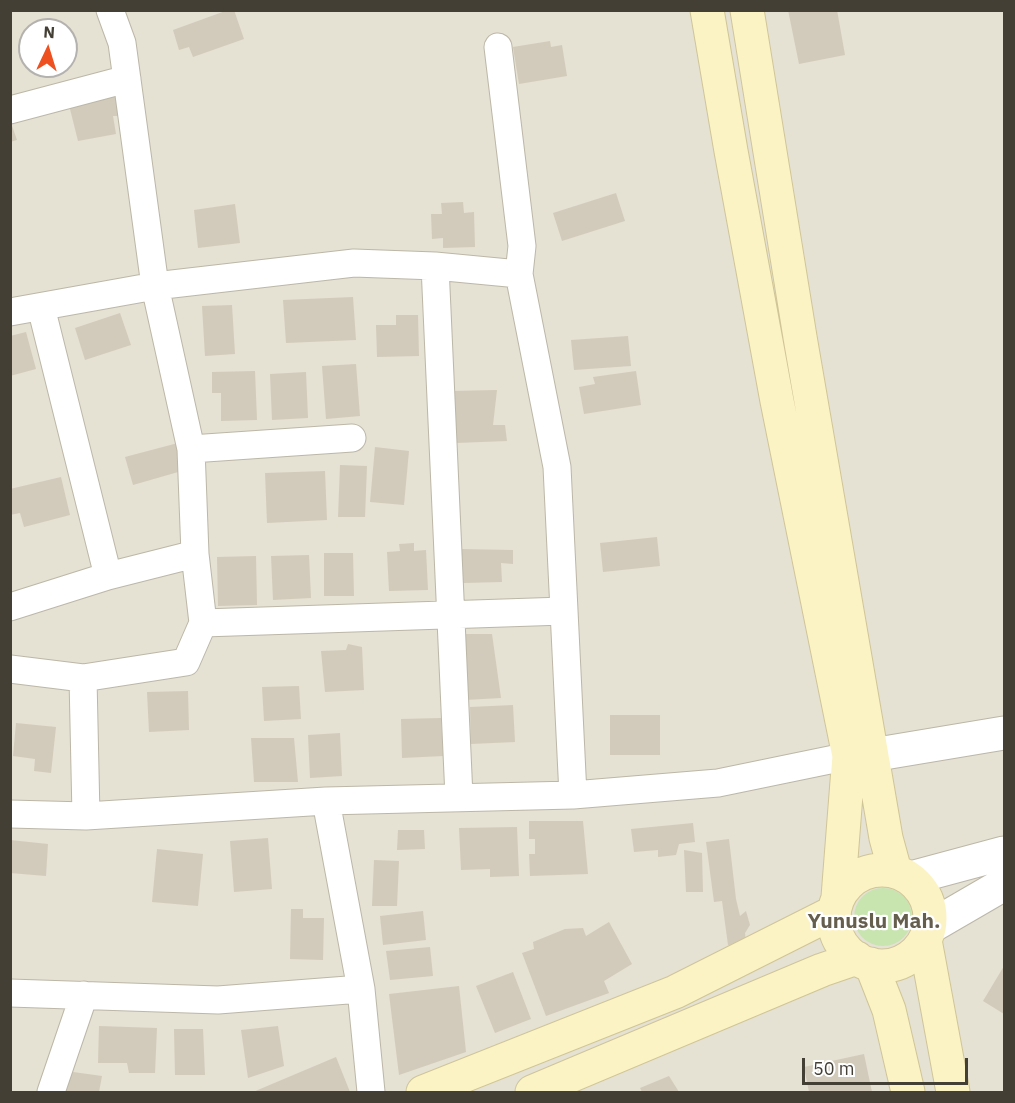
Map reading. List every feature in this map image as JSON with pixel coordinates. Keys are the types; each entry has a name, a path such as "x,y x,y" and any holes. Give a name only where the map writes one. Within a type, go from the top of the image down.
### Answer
{"main road":[{"path":"707,10 730,151 777,401 861,756 886,838 903,875"},
{"path":"747,10 800,337 861,756 836,904 835,928 840,942 850,954 864,961 892,965 905,960 917,951 928,933"},
{"path":"423,1092 675,992 836,904 848,883 862,874 878,870 903,875 921,888 927,900 930,913 928,933 953,1092"},
{"path":"532,1092 822,970 864,961"},
{"path":"864,961 889,1010 908,1092"}],"street":[{"path":"10,669 83,678 186,662 203,623 195,554 191,449 155,285 122,43 110,10"},
{"path":"498,47 522,246 519,274 558,467 573,795"},
{"path":"10,110 127,79"},
{"path":"10,312 155,285 354,263 435,266 519,274"},
{"path":"435,266 459,797"},
{"path":"41,307 108,576"},
{"path":"191,449 352,438"},
{"path":"10,607 108,576 195,554"},
{"path":"203,623 564,611"},
{"path":"83,678 86,816"},
{"path":"10,814 86,816 326,801 573,795 718,783 861,756 1005,733"},
{"path":"326,801 361,989 371,1092"},
{"path":"903,875 1005,853"},
{"path":"928,933 1005,884"},
{"path":"10,993 218,1000 361,989"},
{"path":"51,1092 84,995"}],"shaded area":[{"path":"11,11 1004,11 1004,1092 11,1092"}],"green space":[{"path":"883,888 899,893 907,901 912,917 907,933 899,941 883,946 867,941 859,933 854,917 859,901 867,893"}],"building":[{"path":"228,10 234,10 244,39 193,57 189,47 179,50 173,30"},
{"path":"788,10 837,10 845,55 799,64"},
{"path":"550,41 551,47 562,45 567,76 519,84 513,47"},
{"path":"118,95 122,116 113,116 116,134 78,141 69,105"},
{"path":"10,120 17,140 10,142"},
{"path":"616,193 625,221 562,241 553,213"},
{"path":"463,202 464,213 474,212 475,247 443,248 443,238 432,239 431,214 442,214 441,203"},
{"path":"235,204 240,243 198,248 194,210"},
{"path":"353,297 356,340 286,343 283,300"},
{"path":"232,305 235,354 205,356 202,306"},
{"path":"120,313 131,345 85,360 75,328"},
{"path":"396,315 418,315 419,356 377,357 376,325 396,325"},
{"path":"26,332 36,369 10,376 10,336"},
{"path":"628,336 631,366 574,370 571,340"},
{"path":"356,364 360,416 326,419 322,366"},
{"path":"255,371 257,420 221,421 221,393 212,393 212,372"},
{"path":"636,371 641,405 584,414 579,387 595,384 593,377"},
{"path":"306,372 308,418 272,420 270,374"},
{"path":"497,390 493,425 505,425 507,441 456,443 451,391"},
{"path":"178,443 185,470 133,485 125,457"},
{"path":"375,447 409,451 404,505 370,502"},
{"path":"340,465 367,466 365,517 338,517"},
{"path":"325,471 327,520 267,523 265,473"},
{"path":"61,477 70,515 24,527 20,513 10,515 10,489"},
{"path":"657,537 660,566 603,572 600,543"},
{"path":"414,543 414,551 426,550 428,590 389,591 387,552 400,551 399,544"},
{"path":"460,549 513,550 513,564 501,563 502,582 463,583"},
{"path":"324,553 353,553 354,596 324,596"},
{"path":"309,555 311,598 273,600 271,556"},
{"path":"256,556 257,605 218,606 217,557"},
{"path":"460,634 492,634 501,698 465,700"},
{"path":"348,644 362,647 364,690 325,692 321,651 346,650"},
{"path":"299,686 301,719 264,721 262,687"},
{"path":"188,691 189,730 149,732 147,692"},
{"path":"513,705 515,742 471,744 470,707"},
{"path":"610,715 660,715 660,755 610,755"},
{"path":"441,718 443,756 402,758 401,719"},
{"path":"16,723 56,727 51,773 34,771 35,759 13,756"},
{"path":"340,733 342,776 310,778 308,735"},
{"path":"251,738 294,738 298,782 254,782"},
{"path":"529,821 583,821 588,874 530,876 529,854 535,854 535,839 529,839"},
{"path":"693,823 695,842 679,844 676,855 658,857 658,850 634,852 631,829"},
{"path":"517,827 519,876 490,877 490,869 461,870 459,828"},
{"path":"398,830 424,830 425,849 397,850"},
{"path":"268,838 272,889 234,892 230,841"},
{"path":"729,839 740,916 746,911 750,925 745,933 746,944 728,945 722,901 714,902 706,842"},
{"path":"10,840 48,844 46,876 10,873"},
{"path":"157,849 203,854 198,906 152,902"},
{"path":"684,850 702,853 703,892 686,892"},
{"path":"374,860 399,861 397,906 372,906"},
{"path":"291,909 303,909 303,918 324,918 323,960 290,959"},
{"path":"423,911 426,940 383,945 380,916"},
{"path":"609,922 632,964 604,981 609,993 546,1016 522,953 534,949 533,942 565,929 583,928 586,936"},
{"path":"430,947 433,976 390,980 386,951"},
{"path":"1004,966 1004,1014 983,1001"},
{"path":"513,972 531,1019 495,1033 476,986"},
{"path":"459,986 466,1052 399,1075 389,994"},
{"path":"99,1026 157,1028 155,1073 129,1073 127,1063 98,1063"},
{"path":"278,1026 284,1066 248,1078 241,1030"},
{"path":"174,1029 203,1029 205,1075 175,1075"},
{"path":"864,1054 872,1092 809,1092 804,1067"},
{"path":"336,1057 350,1092 253,1092"},
{"path":"66,1071 102,1076 99,1092 62,1092"},
{"path":"669,1076 679,1092 642,1092 640,1088"}],"district":[{"name":"Yunuslu Mah.","path":"874,922"}]}
